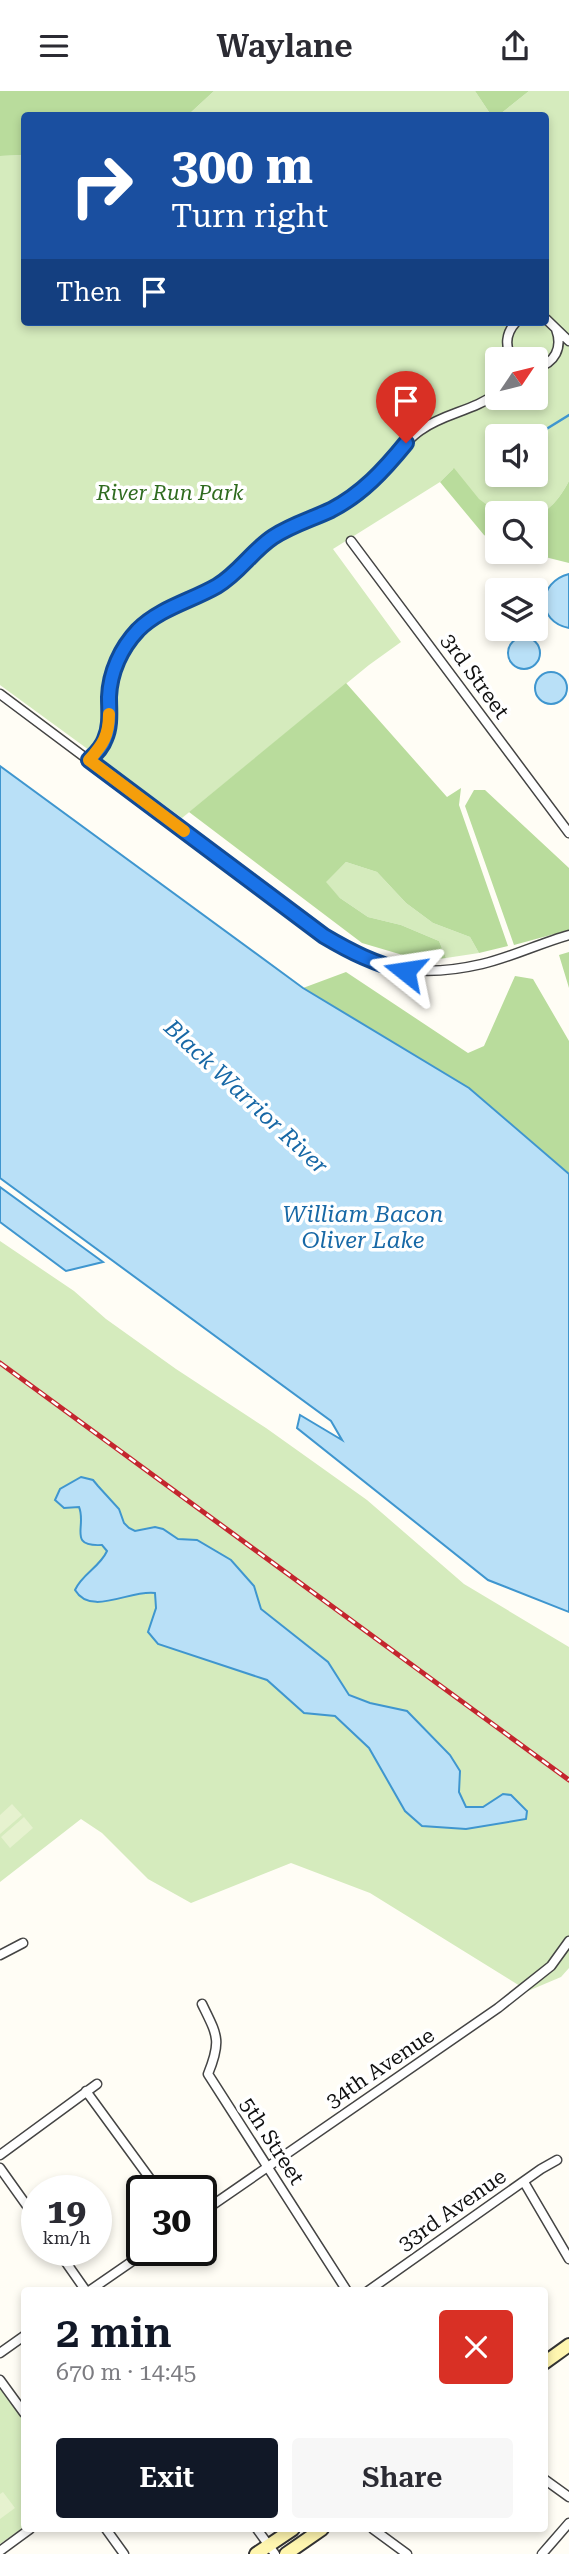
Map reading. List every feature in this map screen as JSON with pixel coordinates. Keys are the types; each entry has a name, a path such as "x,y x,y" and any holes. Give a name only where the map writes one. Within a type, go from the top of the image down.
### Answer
{"main road":[{"path":"548,2360 569,2345"},
{"path":"256,2554 272,2549 290,2532"},
{"path":"286,2554 318,2532"}],"street":[{"path":"549,322 569,341"},
{"path":"509,347 507,338 512,326"},
{"path":"548,362 557,353 559,337 556,329"},
{"path":"557,353 569,348"},
{"path":"89,760 107,736 110,685 116,665 131,638 145,624 162,612 227,579 260,547 281,532 331,510 355,495 382,472 406,443 422,429 485,401"},
{"name":"3rd Street","path":"351,541 569,833"},
{"path":"0,694 324,936 351,953 379,965 405,971 430,971 484,964 569,935"},
{"name":"34th Avenue","path":"217,2202 498,2008 551,1966 569,1941"},
{"path":"0,1955 23,1943"},
{"name":"5th Street","path":"202,2004 218,2044 208,2074 344,2287"},
{"path":"0,2155 97,2084"},
{"path":"86,2091 147,2175"},
{"name":"33rd Avenue","path":"374,2287 557,2160"},
{"path":"0,2168 21,2198"},
{"path":"524,2182 569,2259"},
{"path":"94,2287 126,2265"},
{"path":"69,2266 85,2287"},
{"path":"0,2353 21,2338"},
{"path":"0,2380 21,2409"},
{"path":"548,2482 569,2497"},
{"path":"542,2554 569,2523"},
{"path":"0,2551 26,2532"},
{"path":"108,2532 124,2554"},
{"path":"259,2532 272,2549"},
{"path":"377,2532 407,2554"}],"green space":[{"path":"0,91 214,91 191,112 21,112 21,155 0,156"},
{"path":"214,91 475,91 489,112 191,112"},
{"path":"475,91 529,91 503,112 489,112"},
{"name":"River Run Park","path":"529,91 569,91 569,481 556,501 548,509 548,501 485,501 485,504 453,469 440,482 333,549 401,642 369,665 182,818 0,685 0,156 21,155 21,326 549,326 549,112 503,112"},
{"path":"454,468 485,503 485,536 484,535 440,482"},
{"path":"569,481 569,563 548,558 548,509"},
{"path":"346,683 447,797 461,788 459,805 508,946 479,953 470,937 433,923 406,903 377,872 346,862 326,882 340,898 368,917 401,925 439,941 446,958 423,961 362,943 189,812"},
{"path":"474,790 485,790 569,868 569,930 514,945 465,806"},
{"path":"346,862 377,872 406,903 433,923 470,937 479,953 446,958 439,941 401,925 368,917 340,898 325,882"},
{"path":"569,952 569,988 559,955"},
{"path":"346,972 468,1053 484,1046 515,976 533,979 569,1041 569,1174 469,1088 303,988"},
{"path":"0,1241 74,1291 106,1319 176,1369 266,1428 367,1500 464,1584 569,1647 569,1968 561,1977 528,1991 370,1893 291,1863 191,1903 148,1879 102,1833 81,1819 0,1882"},
{"path":"12,1804 22,1815 0,1834 0,1815"},
{"path":"24,1817 33,1828 10,1848 1,1837"},
{"path":"0,2388 21,2417 21,2529 0,2544"},
{"path":"3,2492 15,2508 0,2519 0,2494"}],"water":[{"path":"569,574 569,628 558,624 548,613 548,590 558,578"},
{"path":"512,641 536,641 539,647 536,665 524,669 512,665 508,653"},
{"path":"551,672 563,676 567,688 563,700 551,704 539,700 535,688 539,676"},
{"name":"William Bacon Oliver Lake","path":"0,766 303,988 469,1088 569,1174 569,1612 488,1580 297,1428 300,1415 342,1440 331,1421 0,1178"},
{"path":"0,1187 103,1262 66,1271 0,1222"},
{"path":"81,1477 93,1480 119,1509 129,1528 135,1531 155,1527 163,1529 178,1539 197,1540 231,1560 254,1586 261,1609 328,1662 349,1695 370,1703 407,1711 450,1755 460,1771 459,1792 466,1807 483,1807 503,1794 511,1795 527,1811 526,1819 466,1829 422,1826 405,1811 369,1748 335,1716 304,1713 267,1680 158,1644 148,1632 156,1608 155,1593 101,1602 82,1598 75,1590 107,1551 102,1545 91,1545 81,1539 79,1507 64,1508 55,1500 60,1489"}],"waterway":[{"path":"548,428 569,415"}],"railway":[{"path":"0,1363 569,1780"}],"slow traffic":[{"path":"109,714 104,742 89,760 184,831"}],"route":[{"path":"405,971 379,965 351,953 324,936 89,760 107,736 110,685 125,646 138,630 153,617 227,579 260,547 281,532 331,510 355,495 382,472 406,443"}],"water label":[{"name":"Black Warrior River","path":"246,1097"}]}
